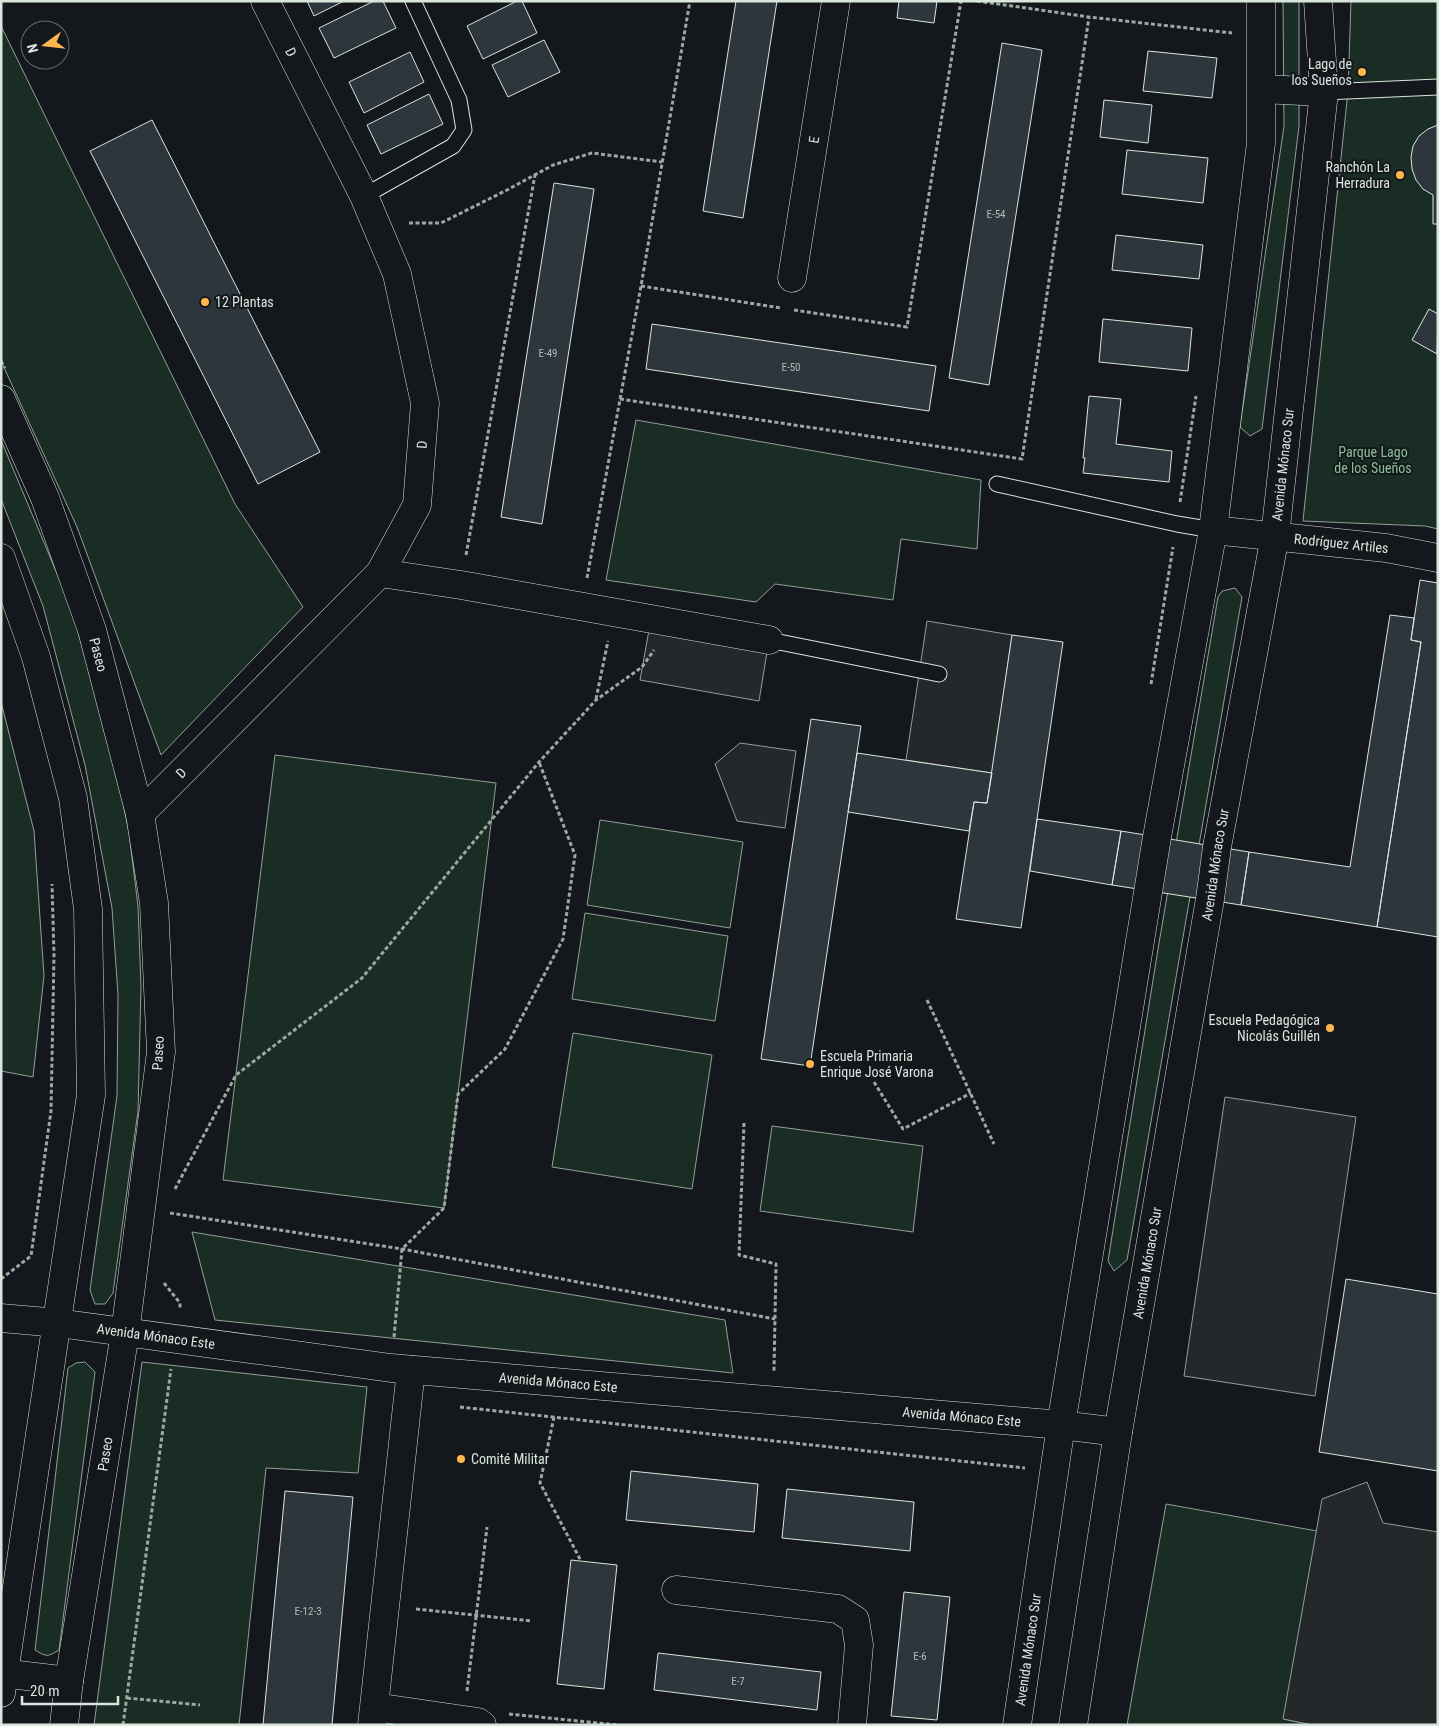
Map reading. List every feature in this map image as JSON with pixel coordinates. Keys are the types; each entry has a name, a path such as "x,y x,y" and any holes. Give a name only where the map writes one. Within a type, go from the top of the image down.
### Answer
{"street":[{"name":"D","path":"140,814 380,573 417,505 425,403 397,274 364,196 265,1"},
{"name":"E","path":"792,278 836,1"},
{"name":"Avenida Mónaco Sur","path":"1016,1725 1061,1425 1157,837 1214,530 1261,143 1261,1"},
{"name":"Avenida Mónaco Sur","path":"1073,1725 1118,1432 1210,899 1217,846 1274,536 1324,92 1318,1"},
{"path":"1262,89 1324,92"},
{"name":"Paseo","path":"1,399 45,498 92,630 140,814 154,903 161,1052 124,1333 69,1681 64,1725"},
{"name":"Rodríguez Artiles","path":"1214,530 1386,548 1438,558"},
{"path":"1,558 36,656 73,798 88,909 91,1095 58,1323 2,1680 69,1681"},
{"path":"380,573 614,611 769,640"},
{"name":"Avenida Mónaco Este","path":"1,1318 58,1323 401,1369 1061,1425 1118,1432"},
{"path":"401,1369 386,1606 374,1716 478,1722 492,1719"},
{"path":"676,1590 838,1609 855,1620 858,1645 852,1725"}],"lane":[{"path":"364,196 452,146 464,130 460,100 413,1"},
{"path":"1324,92 1438,87"},
{"path":"997,484 1177,524 1214,530"},
{"path":"769,640 939,674"}],"path":[{"path":"582,606 641,286 690,1"},
{"path":"641,286 907,327 961,1"},
{"path":"977,1 1089,17 1262,36"},
{"path":"620,399 1022,459 1089,17"},
{"path":"376,223 441,223 553,165 592,153 662,162"},
{"path":"461,585 534,175"},
{"path":"596,700 614,611"},
{"path":"172,1195 236,1075 362,978 539,762 596,700 642,667 673,622"},
{"path":"401,1369 402,1249 444,1208 458,1094 505,1049 564,939 575,855 539,762"},
{"path":"1,1279 31,1256 51,1111 54,955 52,881"},
{"path":"927,1000 994,1144"},
{"path":"874,1082 903,1129 970,1093"},
{"path":"744,1124 739,1256 776,1264 774,1402"},
{"path":"163,1212 402,1249 775,1318"},
{"path":"171,1370 180,1372"},
{"path":"456,1407 1026,1468"},
{"path":"554,1417 540,1483 581,1561"},
{"path":"467,1691 487,1527"},
{"path":"386,1606 532,1621"},
{"path":"127,1698 200,1705"},
{"path":"492,1719 618,1725"}],"green space":[{"path":"1283,1 1299,1 1299,126 1262,429 1250,436 1240,427 1284,126"},
{"name":"Parque Lago de los Sueños","path":"1351,1 1438,1 1438,529 1425,526 1303,521 1348,91"},
{"path":"1,26 20,65 20,70 23,70 235,504 303,607 161,755 77,527 1,361"},
{"path":"636,420 981,480 977,549 901,539 893,600 775,584 756,602 606,580"},
{"path":"1,440 71,607 114,757 129,833 138,906 141,987 138,1111 113,1293 105,1304 95,1304 90,1290 117,1096 118,995 112,908 85,765 43,606 1,499"},
{"path":"1235,588 1242,597 1127,1260 1114,1271 1108,1261 1158,949 1218,597 1222,591"},
{"path":"1,702 34,831 44,976 33,1077 1,1071"},
{"path":"275,755 496,783 444,1208 223,1180"},
{"path":"600,820 743,842 730,928 587,905"},
{"path":"585,913 728,936 715,1021 572,999"},
{"path":"573,1033 712,1055 692,1189 552,1167"},
{"path":"772,1126 923,1146 913,1232 760,1211"},
{"path":"192,1232 725,1320 733,1373 215,1320"},
{"path":"85,1362 95,1372 59,1650 45,1655 35,1650 68,1368 76,1363"},
{"path":"142,1362 367,1387 358,1473 266,1468 239,1725 94,1725"},
{"path":"1166,1504 1317,1531 1284,1719 1313,1725 1127,1725"}],"shaded area":[{"path":"651,619 769,640 759,701 640,680"},
{"path":"927,621 1012,635 992,773 906,760"},
{"path":"740,743 796,751 785,828 737,821 715,764"},
{"path":"1225,1097 1356,1117 1315,1396 1184,1376"},
{"path":"1367,1482 1383,1523 1438,1532 1438,1725 1313,1725 1283,1719 1322,1499"}],"building":[{"path":"307,1 344,1 314,16"},
{"path":"374,1 383,1 396,28 334,58 319,28"},
{"path":"517,1 522,1 537,33 483,59 467,26"},
{"path":"736,1 777,1 743,218 703,211"},
{"path":"899,1 937,1 934,23 897,18"},
{"path":"544,40 560,72 508,97 492,65"},
{"path":"1002,43 1042,50 989,385 949,378"},
{"path":"1148,51 1217,58 1212,98 1143,91"},
{"path":"410,52 424,82 364,113 349,82"},
{"path":"429,94 443,124 381,154 367,125"},
{"path":"1104,100 1152,105 1148,143 1100,137"},
{"name":"12 Plantas","path":"152,120 320,452 258,484 90,151"},
{"path":"1438,125 1438,224 1433,224 1433,195 1423,189 1416,180 1412,169 1411,157 1413,146 1419,136 1428,129"},
{"path":"1127,150 1208,158 1203,203 1122,194"},
{"path":"554,183 594,189 542,524 501,517"},
{"path":"1116,235 1203,245 1199,279 1112,270"},
{"path":"1429,309 1438,314 1437,354 1412,340"},
{"path":"1103,319 1192,328 1188,371 1099,362"},
{"path":"652,324 936,366 929,411 646,369"},
{"path":"1089,396 1121,399 1116,444 1172,451 1169,482 1083,473"},
{"path":"1420,580 1438,583 1438,937 1377,927 1421,642 1411,640"},
{"path":"1390,615 1414,618 1411,640 1421,642 1377,927 1241,905 1249,852 1350,867"},
{"path":"1012,635 1063,642 1021,928 956,919 974,802 987,803"},
{"path":"811,719 861,726 810,1066 761,1059"},
{"path":"857,753 992,773 987,803 974,802 969,831 848,812"},
{"path":"1037,819 1121,831 1112,885 1030,871"},
{"path":"1121,831 1249,852 1241,905 1112,885"},
{"path":"1346,1279 1438,1294 1438,1471 1319,1452"},
{"path":"631,1471 758,1484 754,1532 626,1520"},
{"path":"787,1489 914,1502 910,1551 782,1538"},
{"path":"285,1491 353,1497 332,1725 263,1725"},
{"path":"571,1560 617,1565 604,1689 557,1684"},
{"path":"904,1592 950,1597 937,1720 891,1716"},
{"path":"658,1653 821,1672 817,1710 654,1690"}],"place":[{"name":"Lago de los Sueños","path":"1362,72"},
{"name":"Ranchón La Herradura","path":"1400,175"},
{"name":"12 Plantas","path":"205,302"},
{"name":"Escuela Pedagógica Nicolás Guillén","path":"1330,1028"},
{"name":"Escuela Primaria Enrique José Varona","path":"810,1064"},
{"name":"Comité Militar","path":"461,1459"}]}
